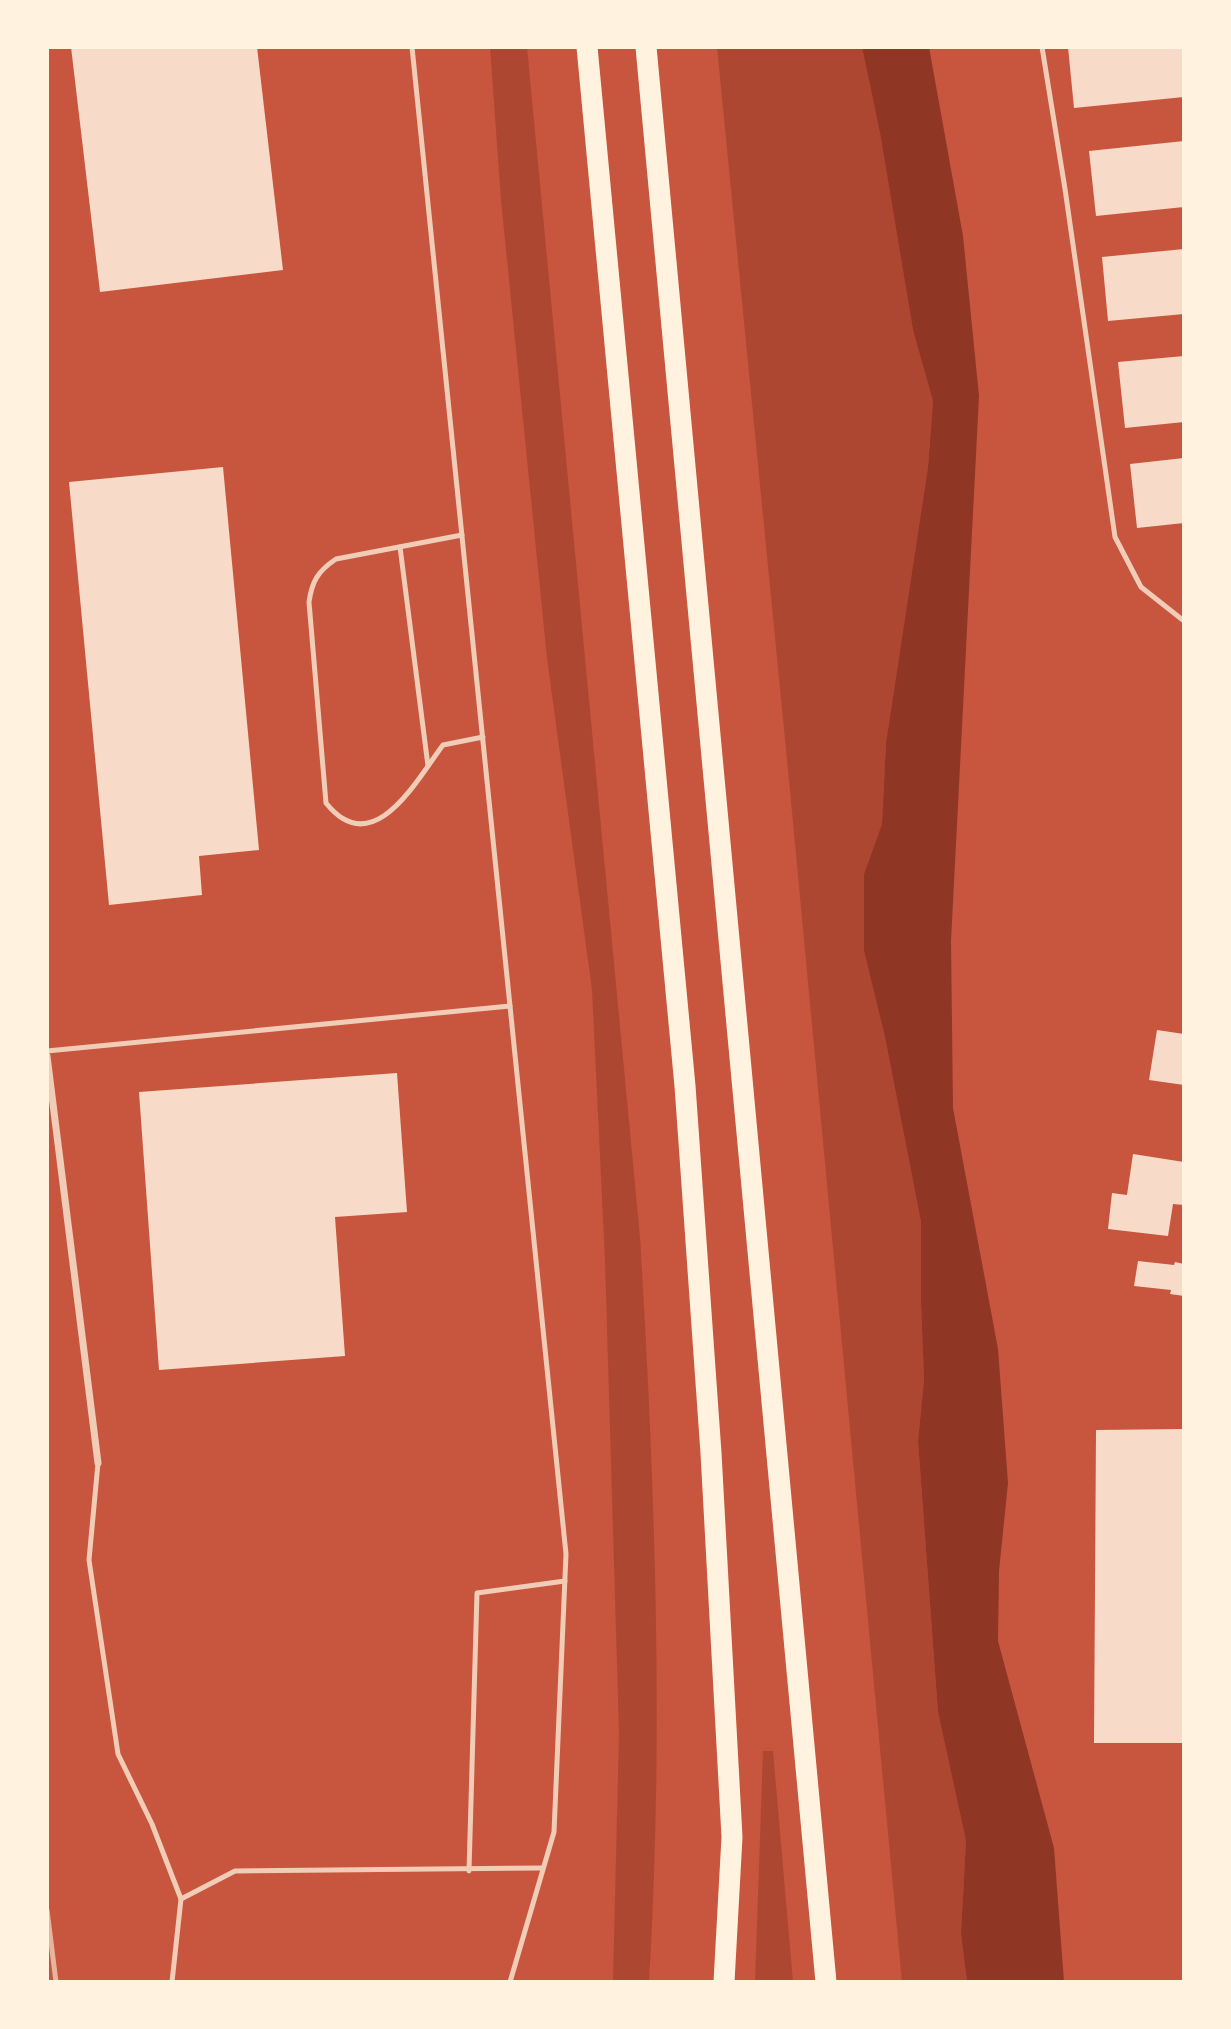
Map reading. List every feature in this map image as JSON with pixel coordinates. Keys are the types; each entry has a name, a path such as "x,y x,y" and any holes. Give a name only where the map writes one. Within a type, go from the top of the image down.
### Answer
{"highway":[{"path":"587,47 684,1073 705,1371 732,1837 724,1982"},
{"path":"646,47 826,1982"}],"street":[{"path":"47,1054 98,1463"}],"lane":[{"path":"412,47 566,1554 554,1832 510,1982"},
{"path":"1042,47 1115,537 1141,587 1184,621"},
{"path":"462,535 336,559 323,568 312,582 309,602 326,803 337,817 356,825 379,820 398,805 443,745 483,737"},
{"path":"400,547 428,766"},
{"path":"47,1054 510,1006"},
{"path":"98,1463 89,1560 118,1754 152,1824 181,1899 172,1982"},
{"path":"469,1871 477,1593 565,1581"},
{"path":"181,1899 236,1871 469,1871 542,1868"}],"shaded area":[{"path":"490,47 527,47 640,1237 656,1609 656,1796 649,1982 613,1982 619,1733 605,1260 592,990 547,658 501,200"},
{"path":"717,47 862,47 880,133 913,330 933,400 928,467 886,743 882,824 864,874 864,951 885,1037 921,1222 924,1380 918,1441 938,1712 966,1841 961,1934 967,1982 902,1982"},
{"path":"862,47 929,47 963,236 979,396 951,941 953,1108 998,1349 1008,1483 999,1571 998,1641 1054,1848 1064,1982 967,1982 961,1934 966,1841 938,1712 918,1441 924,1380 921,1222 885,1037 864,951 864,874 882,824 886,743 928,467 933,401 913,330 880,133"},
{"path":"763,1751 773,1751 793,1982 755,1982"}],"building":[{"path":"71,47 257,47 283,270 100,292"},
{"path":"1068,47 1184,47 1184,97 1074,108"},
{"path":"1184,141 1184,207 1096,216 1089,151"},
{"path":"1184,249 1184,314 1108,321 1102,257"},
{"path":"1184,356 1184,422 1125,428 1118,362"},
{"path":"1184,458 1184,523 1137,528 1130,464"},
{"path":"223,467 259,850 199,856 202,895 109,905 69,482"},
{"path":"1157,1030 1184,1034 1184,1085 1149,1080"},
{"path":"397,1073 407,1212 335,1217 345,1356 159,1370 139,1092"},
{"path":"1133,1154 1184,1162 1184,1205 1173,1204 1168,1236 1108,1229 1112,1193 1127,1195"},
{"path":"1138,1261 1184,1264 1184,1296 1170,1294 1171,1290 1134,1286"},
{"path":"1184,1429 1184,1743 1094,1743 1096,1430"}],"railway":[{"path":"47,1910 56,1982"}]}
